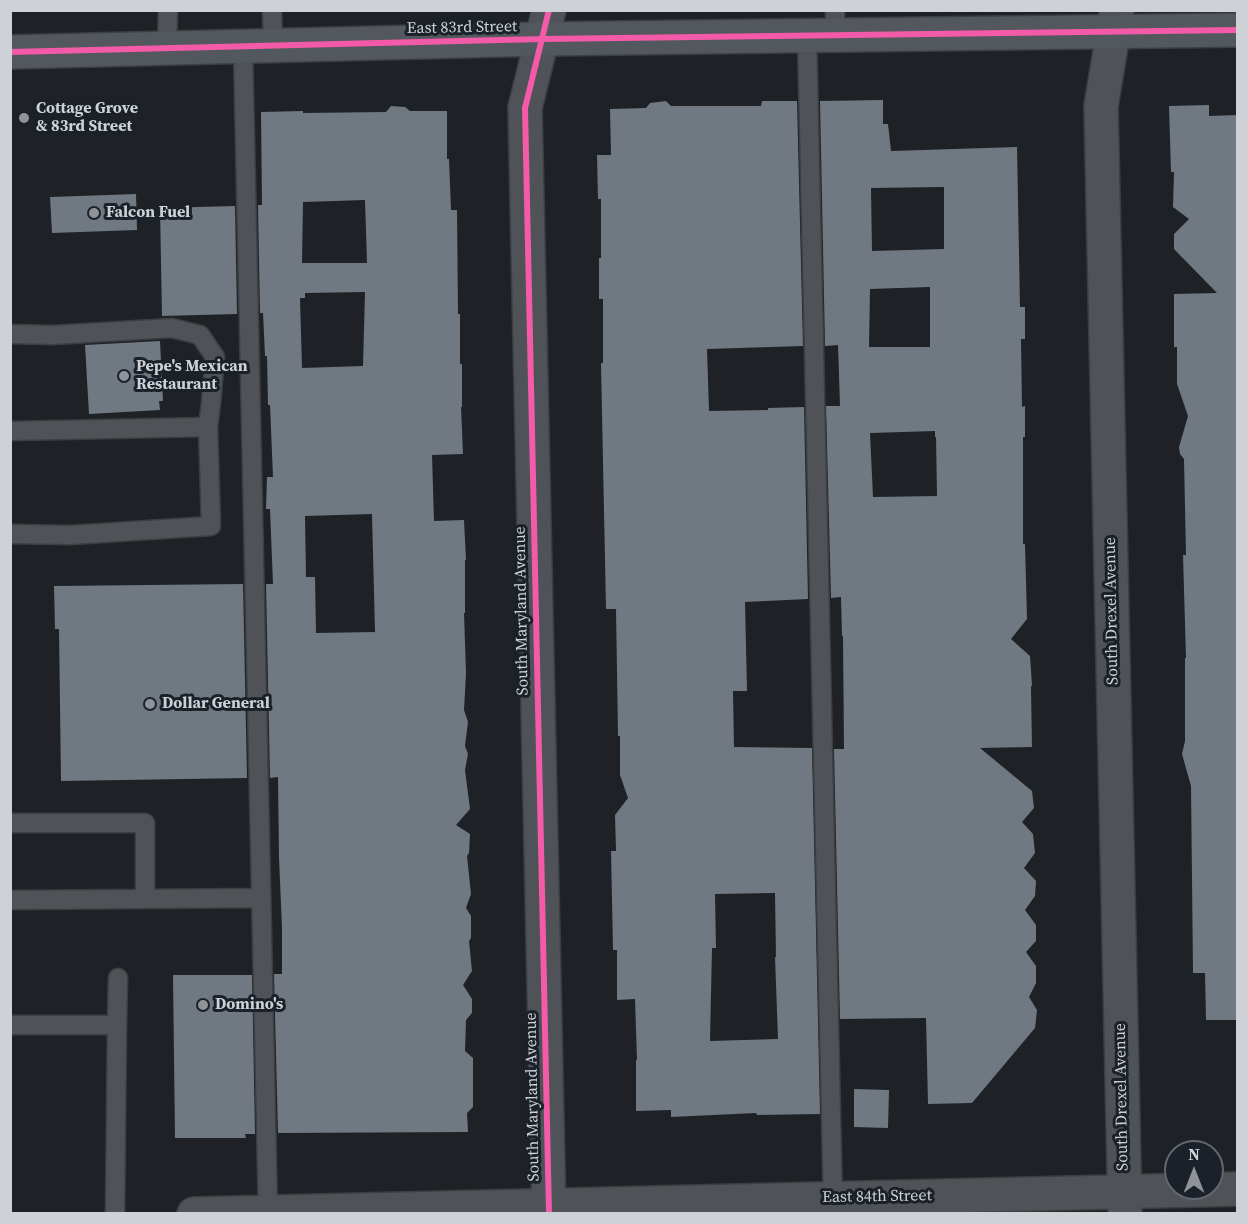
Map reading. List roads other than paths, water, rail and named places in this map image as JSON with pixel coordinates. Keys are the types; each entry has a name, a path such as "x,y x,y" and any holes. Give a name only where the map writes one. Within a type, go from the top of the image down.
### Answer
{"street":[{"name":"East 83rd Street","path":"10,52 258,46 545,25 826,27 1115,21 1238,30"},
{"name":"South Drexel Avenue","path":"1115,21 1101,106 1124,1202"},
{"name":"South Maryland Avenue","path":"545,25 525,108 549,1209"},
{"name":"East 84th Street","path":"194,1214 1124,1202 1238,1189"}],"lane":[{"path":"167,49 168,10"},
{"path":"268,1213 261,898 258,46 272,10"},
{"path":"826,27 833,1206"},
{"path":"10,334 172,328 200,334 215,357 208,426 211,526 71,535 10,534"},
{"path":"10,431 208,426"},
{"path":"10,824 145,823 145,899"},
{"path":"10,900 261,898"},
{"path":"115,1214 118,978"},
{"path":"10,1025 117,1025"}],"place":[{"name":"Cottage Grove & 83rd Street","path":"24,118"},
{"name":"Falcon Fuel","path":"94,213"},
{"name":"Pepe's Mexican Restaurant","path":"124,376"},
{"name":"Dollar General","path":"150,704"},
{"name":"Domino's","path":"203,1005"}]}
